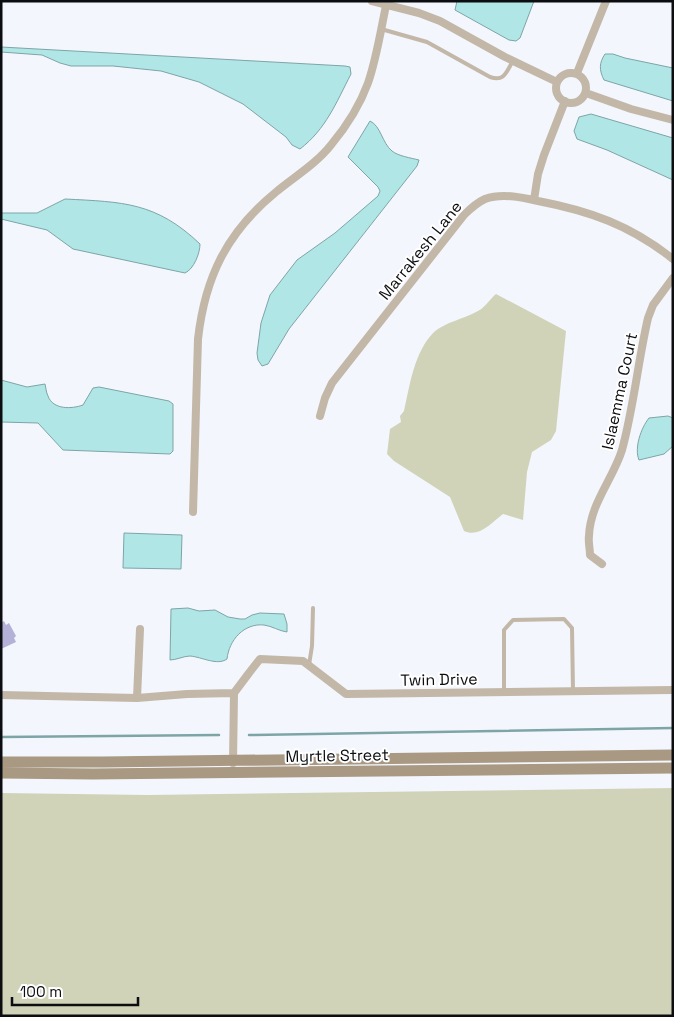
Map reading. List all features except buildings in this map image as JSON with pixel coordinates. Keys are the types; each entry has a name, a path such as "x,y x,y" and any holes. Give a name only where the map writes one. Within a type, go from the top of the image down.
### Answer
{"street":[{"path":"372,1 387,3 440,21 513,61 557,82"},
{"path":"578,73 606,1"},
{"path":"193,512 198,339 201,311 209,284 223,252 252,212 323,153 343,130 367,84 387,3"},
{"path":"568,72 578,73 587,85 586,93 577,102 565,102 556,92 557,82 563,74 568,72"},
{"path":"586,93 631,109 673,120"},
{"path":"534,200 538,174 544,155 565,102"},
{"name":"Marrakesh Lane","path":"320,416 332,383 464,216 475,204 486,199 501,196 534,200 566,206 606,218 635,232 673,259"},
{"name":"Islaemma Court","path":"602,564 590,555 588,535 591,522 596,506 621,453 628,426 648,318 653,305 673,278"},
{"path":"137,698 140,629"},
{"name":"Twin Drive","path":"234,694 260,659 303,661 346,694 673,690"},
{"path":"1,695 137,698 188,694 234,694 234,773"},
{"name":"Myrtle Street","path":"1,762 673,755"},
{"name":"Myrtle Street","path":"1,773 234,773 673,768"}],"lane":[{"path":"381,29 427,42 490,77 498,79 503,77 513,61"},
{"path":"309,665 312,646 313,608"},
{"path":"504,692 504,630 513,620 564,620 572,628 573,691"}],"green space":[{"path":"496,294 566,331 556,431 551,440 532,452 527,472 523,520 503,514 480,531 469,533 464,531 450,497 394,461 387,454 390,429 401,422 400,416 404,411 417,359 427,340 434,332 444,326 479,311"},
{"path":"673,788 673,1016 1,1016 1,793 148,795"}],"water":[{"path":"457,1 534,1 520,38 516,41 509,40 455,10"},
{"path":"1,47 345,66 350,67 351,74 324,124 300,149 292,145 286,137 243,104 199,82 161,71 113,66 71,66 42,55 1,52"},
{"path":"605,54 613,54 673,68 673,101 604,80 600,67"},
{"path":"591,114 673,138 673,180 607,150 577,139 574,131 579,117"},
{"path":"370,121 377,127 392,151 401,156 419,160 417,166 289,329 268,364 262,366 258,360 257,353 261,323 270,295 297,260 335,233 378,196 380,191 378,187 348,157"},
{"path":"65,199 122,203 153,212 184,230 200,244 196,260 185,273 73,249 47,230 1,219 1,213 37,213"},
{"path":"1,380 27,387 45,384 50,401 63,407 83,405 93,388 99,387 169,401 173,404 173,451 170,454 63,450 38,423 1,422"},
{"path":"668,416 673,418 673,446 664,454 639,460 638,444 646,422 649,418"},
{"path":"124,533 182,535 181,569 123,568"},
{"path":"188,608 199,611 215,610 228,617 240,619 260,613 284,614 287,632 264,625 257,625 244,630 234,639 227,659 223,661 219,662 190,656 170,660 171,609"}],"waterway":[{"path":"249,735 673,728"},
{"path":"1,737 219,735"}]}
